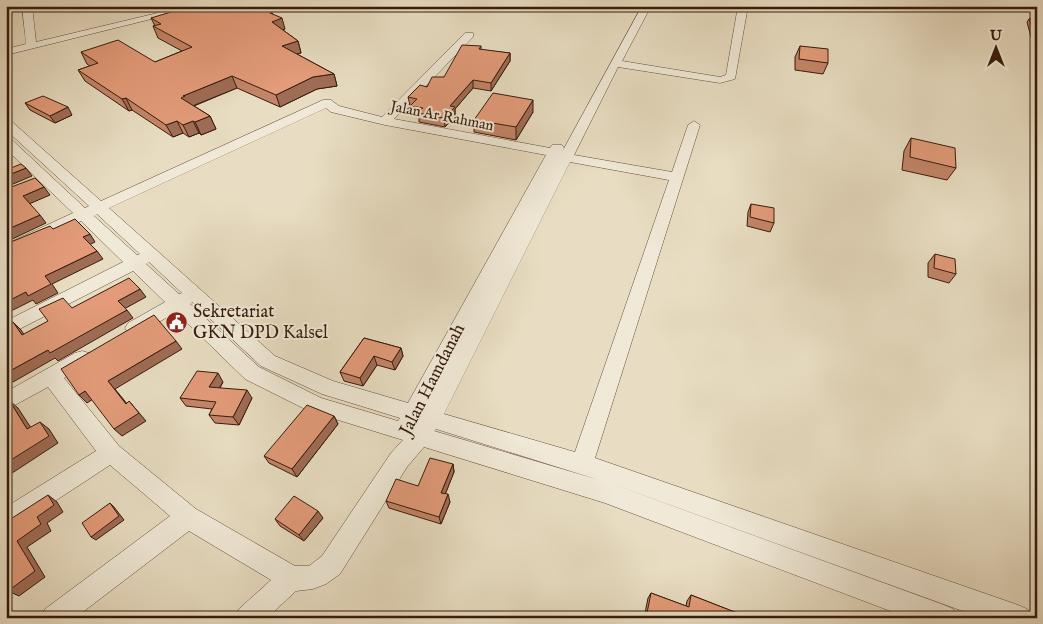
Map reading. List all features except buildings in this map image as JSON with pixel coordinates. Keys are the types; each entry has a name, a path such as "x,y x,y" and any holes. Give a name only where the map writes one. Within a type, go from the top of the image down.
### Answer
{"street":[{"path":"8,51 200,6"},
{"name":"Jalan Hamdanah","path":"292,578 307,580 319,575 331,565 399,460 638,6"},
{"name":"Jalan Hamdanah","path":"560,155 647,6"},
{"path":"615,63 720,80 729,79 732,77 743,6"},
{"path":"25,9 30,46"},
{"path":"385,121 469,35"},
{"name":"Jalan Ar Rahman","path":"94,214 331,106 385,121 677,177"},
{"path":"6,123 14,147 46,177 94,214 143,258 185,299 252,373 316,405 417,425 582,464 624,476 1018,618"},
{"path":"582,464 694,126"},
{"path":"6,250 94,214"},
{"path":"6,260 94,214"},
{"path":"6,329 143,258"},
{"path":"118,337 185,299"},
{"path":"6,402 101,347"},
{"path":"51,376 111,453 188,517 292,578 248,618"},
{"path":"417,425 605,492 944,618"},
{"path":"6,520 111,453"},
{"path":"54,618 188,517"}],"place":[{"name":"Sekretariat GKN DPD Kalsel","path":"177,322"}]}
